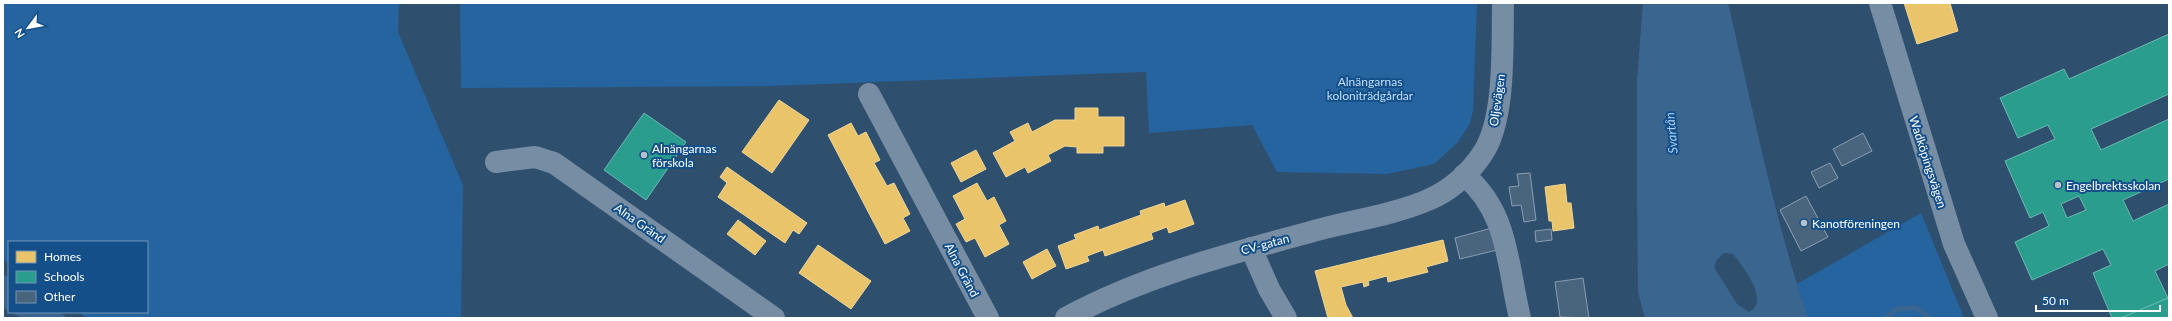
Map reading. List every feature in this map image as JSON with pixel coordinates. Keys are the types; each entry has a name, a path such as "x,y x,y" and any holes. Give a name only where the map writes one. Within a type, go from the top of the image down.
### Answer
{"street":[{"name":"Oljevägen","path":"1464,175 1484,152 1492,133 1498,110 1503,3"},
{"name":"Wadköpingsvägen","path":"1880,3 1954,244 1987,318"},
{"name":"Alna Gränd","path":"869,94 988,318"},
{"name":"Alna Gränd","path":"496,162 535,157 554,162 774,318"},
{"name":"CV-gatan","path":"1066,318 1127,288 1251,248 1424,202 1445,191 1464,175"},
{"path":"1464,175 1486,196 1497,217 1520,318"},
{"path":"1251,248 1269,289 1286,318"}],"green space":[{"path":"3,3 399,3 398,32 463,185 461,318 87,318 80,313 148,313 148,241 8,241 8,263 3,259"},
{"name":"Alnängarnas koloniträdgårdar","path":"460,3 1477,3 1473,111 1470,123 1458,142 1434,164 1387,174 1277,172 1252,125 1149,133 1146,72 769,86 461,88"},
{"path":"1921,213 1964,318 1807,318 1797,284"}],"water":[{"name":"Svartån","path":"1643,3 1728,3 1774,201 1784,240 1808,318 1645,318 1638,292 1637,81","holes":["1724,253 1733,254 1748,274 1756,292 1757,300 1755,307 1749,312 1737,304 1714,267 1717,260"]},
{"path":"3,274 8,277 8,310 3,308"},
{"path":"12,313 61,313 67,318 22,318"}],"building: Homes":[{"path":"1904,3 1950,3 1958,31 1917,44"},
{"path":"779,100 809,120 772,173 742,152"},
{"path":"1075,108 1098,108 1098,117 1124,117 1124,146 1103,146 1103,153 1077,153 1077,147 1065,146 1048,155 1051,161 1028,173 1025,167 1006,177 993,153 1015,141 1010,132 1028,123 1032,132 1055,120 1075,120"},
{"path":"851,123 858,136 866,132 880,160 874,163 887,186 894,183 910,214 903,218 910,231 885,244 828,135"},
{"path":"976,150 986,169 961,182 951,163"},
{"path":"727,167 807,223 799,234 793,230 785,243 718,197 727,183 720,177"},
{"path":"977,183 987,201 994,197 1006,221 999,225 1009,244 985,257 975,238 966,242 956,224 965,219 953,196"},
{"path":"1565,184 1567,203 1571,203 1574,228 1553,231 1552,221 1549,221 1545,187"},
{"path":"1185,200 1194,224 1169,233 1167,227 1151,233 1153,239 1105,256 1103,250 1087,256 1089,261 1066,269 1058,246 1076,239 1074,235 1098,226 1099,230 1141,215 1140,211 1164,203 1165,207"},
{"path":"738,220 766,241 755,255 727,234"},
{"path":"1443,240 1448,261 1426,267 1428,272 1388,282 1387,276 1368,281 1369,285 1364,287 1363,282 1341,287 1346,305 1353,318 1328,318 1315,271"},
{"path":"818,245 871,281 851,309 799,273"},
{"path":"1047,249 1056,266 1032,279 1023,262"}],"building: Schools":[{"path":"2169,34 2169,94 2091,129 2101,150 2169,119 2169,179 2123,200 2133,221 2169,204 2169,264 2155,271 2168,298 2121,318 2112,318 2093,273 2111,265 2103,249 2032,280 2015,242 2049,226 2043,212 2030,218 2005,161 2055,139 2048,125 2018,138 2000,98 2064,69 2069,79","holes":["2079,196 2086,210 2067,218 2061,204"]},
{"path":"644,113 686,142 646,200 604,170"},
{"path":"2169,297 2169,318 2121,318 2168,298"}],"building: Other":[{"path":"1863,133 1872,151 1842,166 1833,149"},
{"path":"1830,163 1838,178 1819,188 1811,172"},
{"path":"1530,173 1536,220 1524,222 1521,205 1512,206 1509,187 1519,186 1517,174"},
{"name":"Kanotföreningen","path":"1806,196 1828,237 1801,251 1780,210"},
{"path":"1492,228 1497,250 1460,259 1455,238"},
{"path":"1551,229 1552,240 1536,242 1535,231"},
{"path":"1583,278 1589,318 1560,317 1555,282"}],"waterway":[{"path":"1886,318 1897,309 1917,308 1929,318"}],"place":[{"name":"Alnängarnas förskola","path":"644,155"},
{"name":"Engelbrektsskolan","path":"2058,185"},
{"name":"Kanotföreningen","path":"1804,223"}]}
